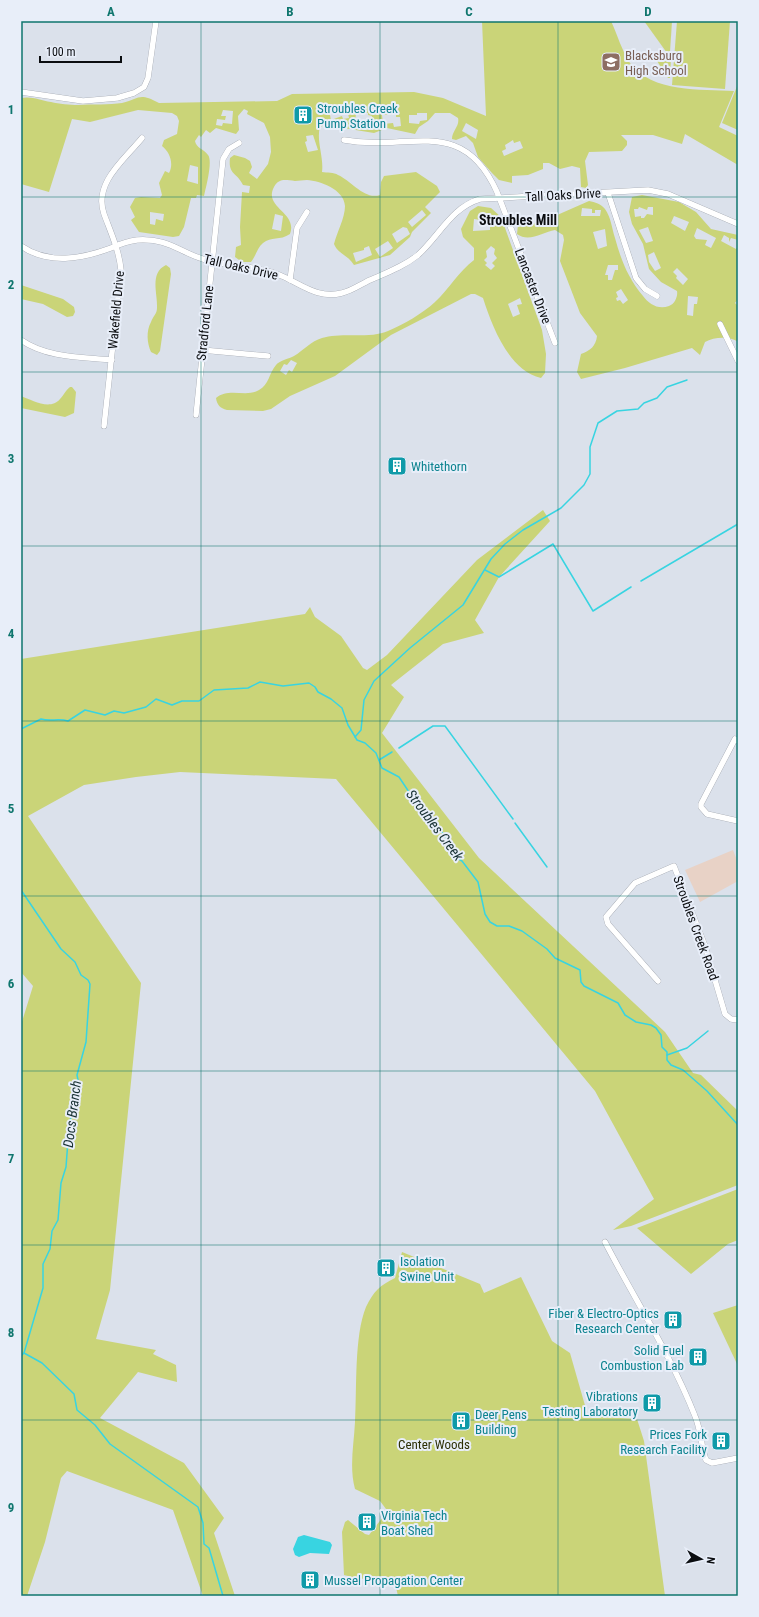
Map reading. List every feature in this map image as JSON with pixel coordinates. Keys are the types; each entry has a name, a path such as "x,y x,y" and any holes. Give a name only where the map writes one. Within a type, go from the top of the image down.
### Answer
{"street":[{"path":"21,92 83,101 117,98 134,93 144,88 148,78 156,21"},
{"name":"Wakefield Drive","path":"104,426 121,277 117,245 103,210 103,189 112,174 142,138"},
{"name":"Lancaster Drive","path":"344,140 376,144 434,142 453,145 467,151 483,165 500,199 555,343"},
{"name":"Stradford Lane","path":"196,415 211,261 223,159 229,149 239,143"},
{"name":"Tall Oaks Drive","path":"21,246 40,255 64,259 75,258 136,240 160,241 211,261 270,272 321,294 336,295 344,293 391,272 412,259 431,242 463,206 480,200 648,190 663,192 738,224"},
{"path":"608,193 634,273 645,289 657,296"},
{"path":"290,280 297,228 308,212"},
{"path":"720,324 738,361"},
{"path":"21,340 34,348 47,352 112,360"},
{"path":"202,350 268,356"},
{"path":"738,741 735,739 700,804 708,814 738,820"},
{"name":"Stroubles Creek Road","path":"658,981 609,926 606,917 635,883 674,866 705,946 725,1014 731,1019 738,1020"},
{"path":"605,1242 644,1312 686,1395 696,1417 705,1457 708,1462 712,1463 738,1458"}],"shaded area":[{"path":"733,850 738,863 738,881 700,902 685,870"}],"green space":[{"path":"482,21 611,21 630,63 639,73 651,80 678,88 734,91 719,127 738,136 738,165 685,134 682,144 653,135 621,135 627,141 627,145 622,151 589,152 585,161 588,185 586,188 581,187 580,168 572,166 560,169 549,163 543,163 543,169 528,175 512,176 512,183 499,180 492,173 478,157 473,143 466,136 456,140 452,139 453,133 457,126 458,118 450,113 435,113 428,121 419,127 415,134 387,128 374,133 325,125 320,127 319,132 322,172 336,174 363,192 374,196 380,195 381,182 384,176 416,172 437,186 440,192 425,207 431,213 412,232 410,237 390,255 354,265 338,250 334,244 344,215 344,200 330,187 318,182 307,180 283,180 278,182 274,187 272,194 273,200 289,220 291,227 290,234 263,243 259,247 251,262 242,262 235,257 236,247 241,245 240,227 242,192 249,193 250,186 243,185 232,171 230,168 230,158 234,155 250,161 252,167 249,173 257,179 268,164 271,152 270,137 264,123 247,114 248,111 244,109 238,116 239,130 236,134 216,128 210,133 206,130 201,137 199,135 195,141 197,145 208,155 210,163 209,174 204,196 197,195 196,198 191,198 184,227 179,236 173,237 139,232 131,220 135,217 130,207 135,198 160,198 162,195 159,183 165,171 169,173 171,162 167,151 162,146 164,140 177,134 179,121 177,116 172,113 138,110 90,122 72,119 49,192 21,184 21,98 32,98 68,105 78,105 117,104 139,97 147,98 159,103 277,101 292,94 414,92 443,98 486,116","holes":["346,105 349,118 343,119 342,116 331,120 329,110","223,110 233,111 232,124 223,123 222,126 216,125 217,119 225,120 226,116 221,116","356,113 368,113 368,115 372,116 371,122 355,124","427,113 427,120 420,121 419,124 409,123 409,115","396,114 396,117 400,117 401,126 394,127 393,123 383,124 382,115","466,123 478,130 476,139 462,131","313,135 318,150 308,152 305,142 307,141 306,136","513,140 514,143 520,141 523,148 504,156 502,151 506,149 505,145","190,165 198,167 198,184 187,181","422,210 426,215 412,227 408,222","150,212 164,214 163,221 156,219 155,225 150,224","275,214 283,216 281,231 272,229","403,227 407,228 410,234 397,243 392,234","388,241 393,248 380,257 375,249","369,246 372,255 356,262 353,253 364,250 364,248"]},
{"path":"644,21 672,21 670,52 667,53"},
{"path":"677,21 730,21 725,89 672,85"},
{"path":"664,56 671,57 670,78 668,78 657,61"},
{"path":"738,84 738,130 722,123"},
{"path":"642,195 679,202 696,212 711,229 738,235 738,240 731,238 729,242 729,238 724,235 721,241 736,249 738,246 738,299 735,303 738,306 738,342 726,338 713,339 705,342 700,355 692,348 625,368 581,379 577,372 581,354 592,348 597,336 580,313 560,261 564,240 563,235 555,230 536,236 526,237 517,234 518,225 539,223 589,201 600,205 605,209 609,216 617,246 629,276 645,299 651,304 658,307 669,306 676,300 677,291 661,282 649,269 643,244 632,224 629,212 632,197","holes":["639,207 647,210 648,207 653,207 653,215 647,214 644,218 641,218 641,216 635,217 634,209 638,209","582,208 592,209 592,213 595,213 595,210 601,210 600,216 581,216","674,216 689,222 685,231 671,223","648,227 653,241 646,243 639,230","697,228 716,238 711,248 705,245 707,240 696,239 694,236","605,229 607,246 598,249 593,232","654,252 661,268 655,271 649,262 648,255","608,265 618,265 618,270 615,270 612,280 608,280 608,275 605,275","677,268 688,279 683,285 676,278 677,276 673,272","621,289 628,300 623,304 620,300 617,301 616,298 618,297 616,292","688,296 698,297 697,304 694,304 693,316 687,315"]},
{"path":"478,206 491,208 501,217 542,330 546,354 545,373 541,378 530,374 511,357 497,334 483,298 475,294 471,294 391,335 335,376 290,396 271,409 263,411 227,410 219,406 216,398 221,395 226,393 249,393 262,388 278,363 294,356 318,339 330,336 373,335 388,331 419,315 440,297 464,269 474,260 474,248 463,237 461,229 470,211","holes":["474,219 481,220 480,223 490,224 490,230 473,231","491,246 495,249 494,254 497,258 492,263 495,266 491,270 485,265 487,263 484,260 487,257 486,251","520,298 522,304 517,305 520,314 513,317 508,304","291,360 297,363 292,372 289,370 286,375 280,371 284,364 287,365"]},
{"path":"166,265 170,268 171,274 160,351 157,355 151,352 148,341 148,333 149,326 157,310 156,278 161,269"},
{"path":"21,285 63,299 74,307 75,312 73,316 67,317 43,304 21,299"},
{"path":"70,387 72,387 76,392 74,413 65,417 21,408 21,396 41,404 51,404 60,399"},
{"path":"543,510 550,521 499,577 475,620 484,633 443,644 391,685 404,697 382,733 479,858 665,1032 693,1073 701,1075 738,1111 738,1185 631,1226 613,1230 654,1199 595,1091 336,779 180,772 136,777 84,785 28,816 141,983 110,1290 96,1339 156,1350 153,1354 176,1365 177,1382 138,1372 100,1418 184,1463 224,1518 214,1533 235,1596 203,1596 173,1510 67,1471 61,1478 45,1542 27,1596 21,1596 21,1025 33,986 21,972 21,659 305,614 310,607 315,617 341,636 363,668 367,670 387,655 477,560"},
{"path":"738,1189 738,1240 728,1244 691,1274 637,1228"},
{"name":"Center Woods","path":"402,1252 480,1284 484,1293 521,1277 552,1341 570,1353 588,1416 637,1419 644,1441 665,1596 398,1596 395,1583 385,1576 360,1579 344,1575 342,1532 345,1522 348,1520 365,1534 369,1535 386,1513 386,1509 380,1501 355,1489 353,1481 352,1456 357,1363 362,1319 366,1307 371,1297 385,1283 395,1278"},
{"path":"738,1305 738,1366 713,1313"}],"water":[{"path":"304,1535 330,1542 332,1545 329,1554 310,1553 299,1557 295,1555 293,1549 298,1537"}],"waterway":[{"path":"355,737 361,730 364,700 374,681 410,648 463,605 491,559 505,544 523,530 561,508 584,485 590,474 590,447 598,423 617,411 638,409 644,403 657,398 667,387 687,380"},
{"path":"641,581 738,524"},
{"path":"485,570 499,577 553,544 593,611 631,587"},
{"name":"Stroubles Creek","path":"21,729 41,719 68,721 85,710 105,715 114,711 124,713 146,707 156,699 172,705 182,701 199,701 214,690 248,688 260,682 283,686 309,683 315,687 318,692 331,699 342,708 348,725 357,740 365,743 376,753 382,768 399,777 413,798 421,805 444,835 454,856 462,861 478,882 485,914 490,922 497,926 509,926 522,931 547,949 555,958 580,970 581,982 584,986 618,1003 625,1015 636,1022 651,1025 656,1028 661,1035 662,1047 667,1052 667,1060 671,1065 683,1070 707,1091 738,1125"},
{"path":"399,748 433,726 445,726 513,819"},
{"path":"379,760 392,752"},
{"path":"515,823 547,867"},
{"name":"Docs Branch","path":"21,890 61,949 75,962 81,975 88,980 90,984 86,1042 77,1075 78,1080 69,1127 66,1167 61,1183 58,1220 52,1231 50,1249 43,1264 43,1288 24,1353 21,1356"},
{"path":"667,1055 687,1048 708,1031"},
{"path":"24,1353 42,1363 74,1394 77,1410 95,1425 110,1444 198,1507 203,1523 204,1544 209,1548 223,1596"}],"place":[{"name":"Blacksburg High School","path":"611,62"},
{"name":"Stroubles Creek Pump Station","path":"303,115"},
{"name":"Whitethorn","path":"397,466"},
{"name":"Isolation Swine Unit","path":"386,1268"},
{"name":"Fiber & Electro-Optics Research Center","path":"673,1320"},
{"name":"Solid Fuel Combustion Lab","path":"698,1357"},
{"name":"Vibrations Testing Laboratory","path":"652,1403"},
{"name":"Deer Pens Building","path":"461,1421"},
{"name":"Prices Fork Research Facility","path":"721,1441"},
{"name":"Virginia Tech Boat Shed","path":"367,1522"},
{"name":"Mussel Propagation Center","path":"310,1580"}],"district":[{"name":"Stroubles Mill","path":"518,220"}]}
